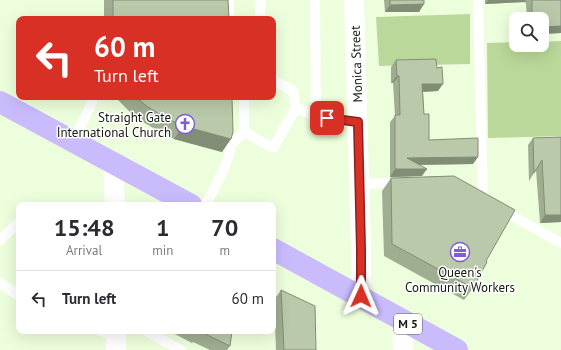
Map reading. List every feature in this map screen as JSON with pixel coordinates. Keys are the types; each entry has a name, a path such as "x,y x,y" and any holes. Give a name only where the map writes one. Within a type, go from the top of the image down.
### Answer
{"main road":[{"path":"0,102 185,202"},
{"name":"M 5","path":"276,251 361,296 456,350"}],"street":[{"name":"Monica Street","path":"354,0 361,296"},
{"path":"114,164 115,202"},
{"path":"402,320 403,350"}],"lane":[{"path":"229,0 229,16"},
{"path":"260,16 261,0"},
{"path":"315,0 316,116"},
{"path":"478,0 483,199"},
{"path":"244,132 273,148 296,108 292,90 276,82"},
{"path":"73,142 92,103 92,100"},
{"path":"232,145 244,132 244,100"},
{"path":"296,108 316,116 358,122"},
{"path":"207,202 222,174 232,145 231,131"},
{"path":"359,184 406,183"},
{"path":"471,192 561,243"},
{"path":"0,240 16,225"},
{"path":"0,283 16,294"},
{"path":"152,334 181,350"}],"green space":[{"path":"470,14 470,64 379,66 376,17"},
{"path":"561,41 561,136 488,138 487,43 509,42 509,52 549,52 549,42"}],"building":[{"path":"113,0 228,0 229,16 113,16"},
{"path":"390,0 424,0 424,4 390,5"},
{"path":"532,0 561,0 561,26 549,27 549,12 532,12"},
{"path":"436,59 437,68 442,67 443,84 422,84 424,114 429,114 429,140 478,138 478,157 407,158 427,169 395,169 395,115 400,115 399,76 397,76 396,60"},
{"path":"139,100 232,100 233,132 231,139 183,126 164,117"},
{"path":"561,137 561,215 545,215 542,160 534,173 533,138"},
{"path":"454,176 515,210 486,261 487,262 473,288 392,244 391,178"},
{"path":"281,290 315,306 316,350 284,350"},
{"path":"205,334 232,334 230,346"}],"place":[{"name":"Straight Gate International Church","path":"185,124"},
{"name":"Queen's Community Workers","path":"460,252"}],"route":[{"path":"327,118 358,122 361,296"}]}
